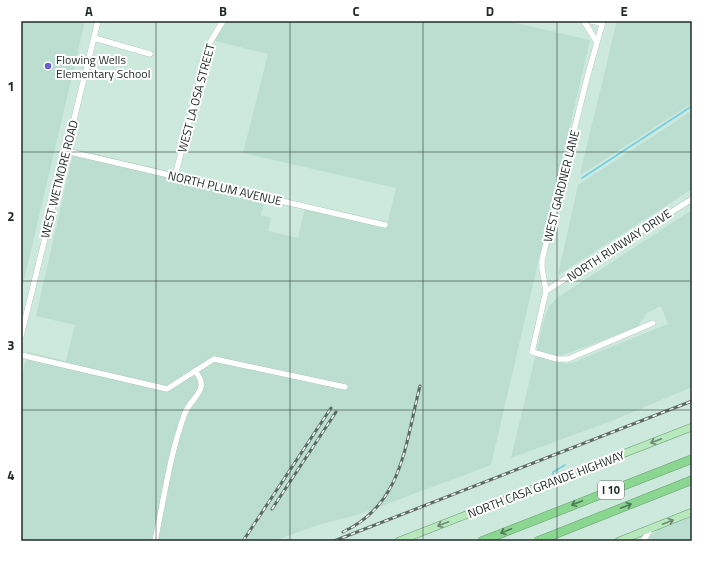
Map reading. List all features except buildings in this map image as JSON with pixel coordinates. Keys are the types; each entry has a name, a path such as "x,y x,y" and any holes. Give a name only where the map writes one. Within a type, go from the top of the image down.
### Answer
{"highway":[{"name":"I 10","path":"482,541 692,459"},
{"name":"I 10","path":"538,541 692,480"}],"main road":[{"name":"NORTH CASA GRANDE HIGHWAY","path":"399,541 692,427"},
{"path":"619,541 692,512"}],"street":[{"name":"WEST WETMORE ROAD","path":"21,336 98,21"},
{"name":"WEST LA OSA STREET","path":"175,176 209,44 223,21"},
{"path":"584,21 596,42"},
{"path":"592,21 602,22"},
{"name":"WEST GARDNER LANE","path":"602,22 542,260 546,291 532,352 563,360 568,359 653,323"},
{"path":"94,38 150,54"},
{"name":"NORTH PLUM AVENUE","path":"66,150 385,225"},
{"name":"NORTH RUNWAY DRIVE","path":"546,291 692,199"},
{"path":"21,355 167,389 214,359 345,387"},
{"path":"155,541 178,438 188,406 198,394 201,387 201,379 195,371"},
{"path":"642,541 652,528"}],"shaded area":[{"path":"21,21 85,21 21,293"},
{"path":"220,21 507,21 590,40 491,465 360,514 318,525 274,541 21,541 21,379 28,352 66,361 75,325 36,316 74,149 267,194 261,215 271,218 268,231 298,238 306,204 388,222 396,188 243,153 268,54 215,41"},
{"path":"617,21 692,21 692,103 580,174"},
{"path":"692,111 692,189 558,275 578,185"},
{"path":"692,210 692,387 614,420 511,458 545,316 550,305 557,298","holes":["661,306 668,324 574,362 564,364 563,355 637,327 647,313"]},
{"path":"692,517 692,541 648,541 650,536 658,530"}],"waterway":[{"path":"582,178 692,106"},
{"path":"553,475 553,472 565,465"}],"railway":[{"path":"343,532 363,520 378,506 390,489 405,450 420,386"},
{"path":"334,541 692,401"},
{"path":"243,541 331,408"},
{"path":"272,509 336,412"}],"place":[{"name":"Flowing Wells Elementary School","path":"48,66"}]}
